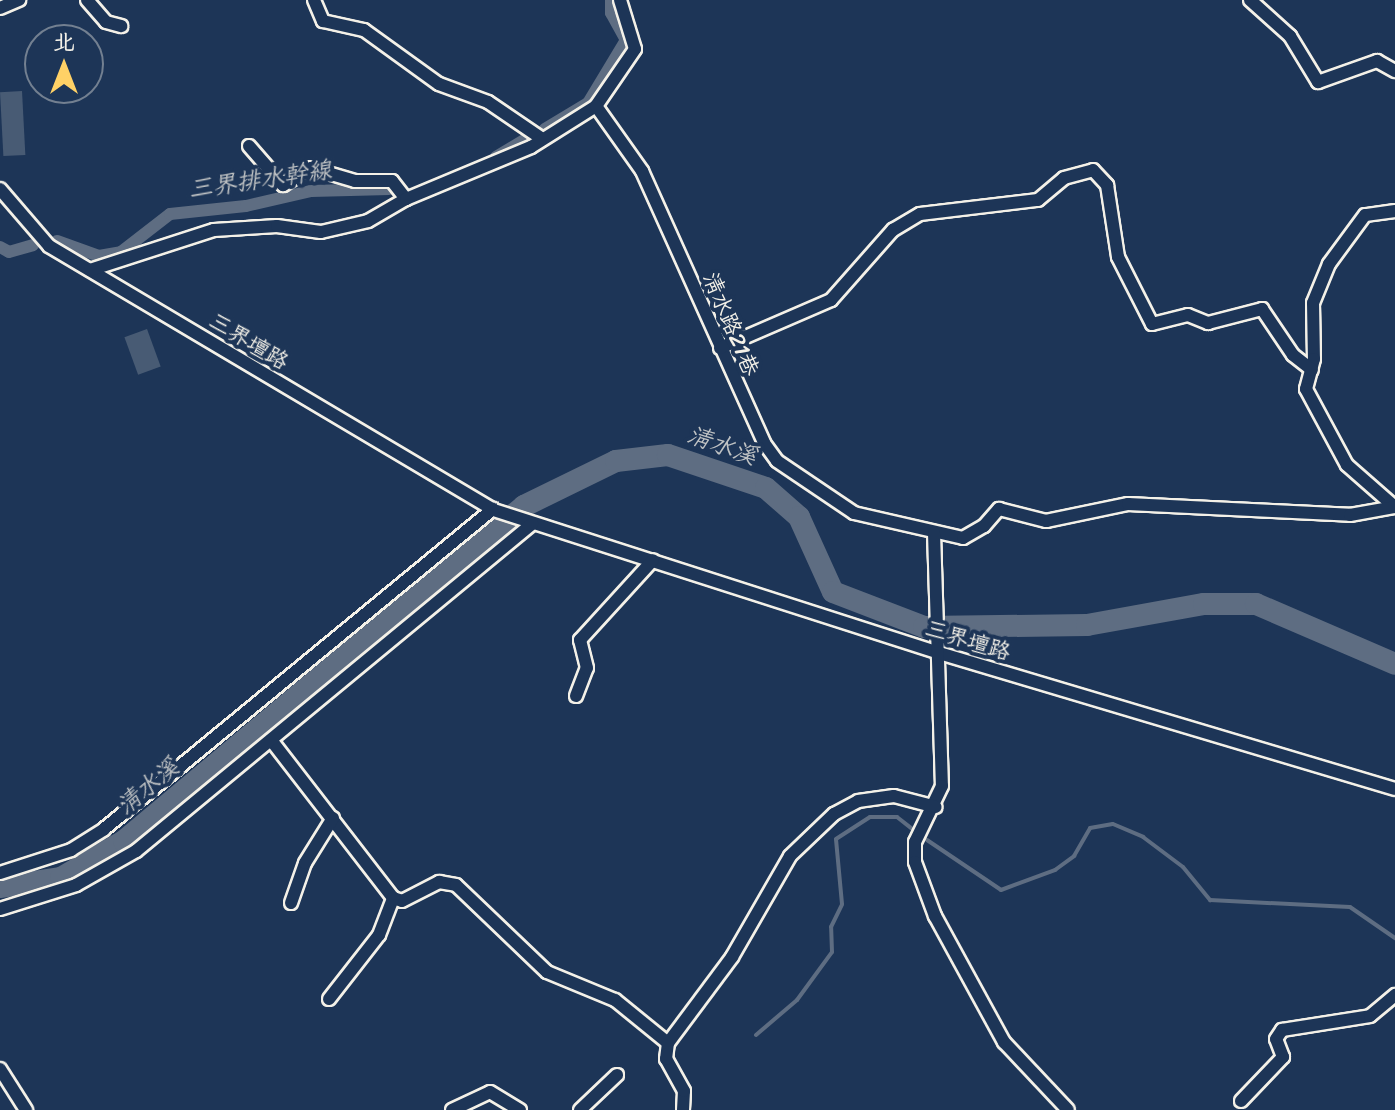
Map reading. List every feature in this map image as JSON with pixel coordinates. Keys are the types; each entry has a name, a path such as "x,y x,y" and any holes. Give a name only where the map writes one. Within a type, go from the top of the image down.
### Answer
{"street":[{"path":"0,8 19,0"},
{"path":"87,0 106,22 121,26"},
{"path":"314,0 323,21 364,30 439,84 488,102 541,138"},
{"path":"90,270 214,230 342,229 368,221 406,199 541,138 596,106 635,49 620,0"},
{"path":"1250,0 1290,36 1318,82 1377,61 1395,71"},
{"name":"清水路21巷","path":"596,106 642,171 748,415 777,461 854,513 934,533 972,536 999,509 1046,521 1128,504 1350,515 1395,507"},
{"path":"249,146 283,185 311,168 355,181 392,181 406,199"},
{"path":"720,348 831,300 893,230 912,218 938,210 1038,200 1064,178 1093,170 1107,185 1118,257 1152,324 1188,315 1208,323 1262,309 1293,355 1312,370"},
{"name":"三界壇路","path":"0,189 49,246 494,509 531,524 939,652 1395,789"},
{"path":"1395,211 1365,215 1329,264 1313,303 1312,370 1307,396 1347,465 1395,507"},
{"path":"0,873 71,850 104,829 494,509"},
{"path":"0,909 43,899 110,869 531,524"},
{"path":"934,533 942,786 936,807 913,852 935,916 1004,1042 1068,1110"},
{"path":"576,696 587,668 580,640 653,560"},
{"path":"271,740 393,898 402,901 439,882 456,885 547,972 615,1000 668,1043"},
{"path":"683,1110 684,1091 664,1053 668,1043 732,957 760,904 803,841 834,814 867,798 894,796 936,807"},
{"path":"291,903 305,863 333,818"},
{"path":"329,999 379,935 393,898"},
{"path":"1241,1101 1283,1057 1276,1039 1282,1030 1370,1016 1395,995"},
{"path":"0,1069 26,1110"},
{"path":"580,1110 617,1075"},
{"path":"452,1110 490,1092 520,1110"}],"building":[{"path":"22,91 25,155 3,156 0,92"},
{"path":"147,329 161,367 138,375 124,337"}],"waterway":[{"name":"三界排水幹線","path":"545,129 588,103 626,40 611,13 611,0"},
{"name":"三界排水幹線","path":"496,157 526,139"},
{"name":"三界排水幹線","path":"57,241 99,256 121,252 170,214 246,206 311,191 389,189"},
{"name":"三界排水幹線","path":"0,247 9,252 33,245"},
{"name":"清水溪","path":"0,887 61,878 124,841 524,506 616,461 668,455 766,488 799,517 833,592 924,627 1087,625 1204,604 1256,604 1395,664"},
{"path":"756,1035 797,1000 832,952 831,927 842,904 836,839 870,817 897,817 911,828"},
{"path":"927,840 1001,890 1055,870 1074,856 1090,828 1113,824 1143,837 1183,867 1210,900 1350,907 1395,938"}]}
